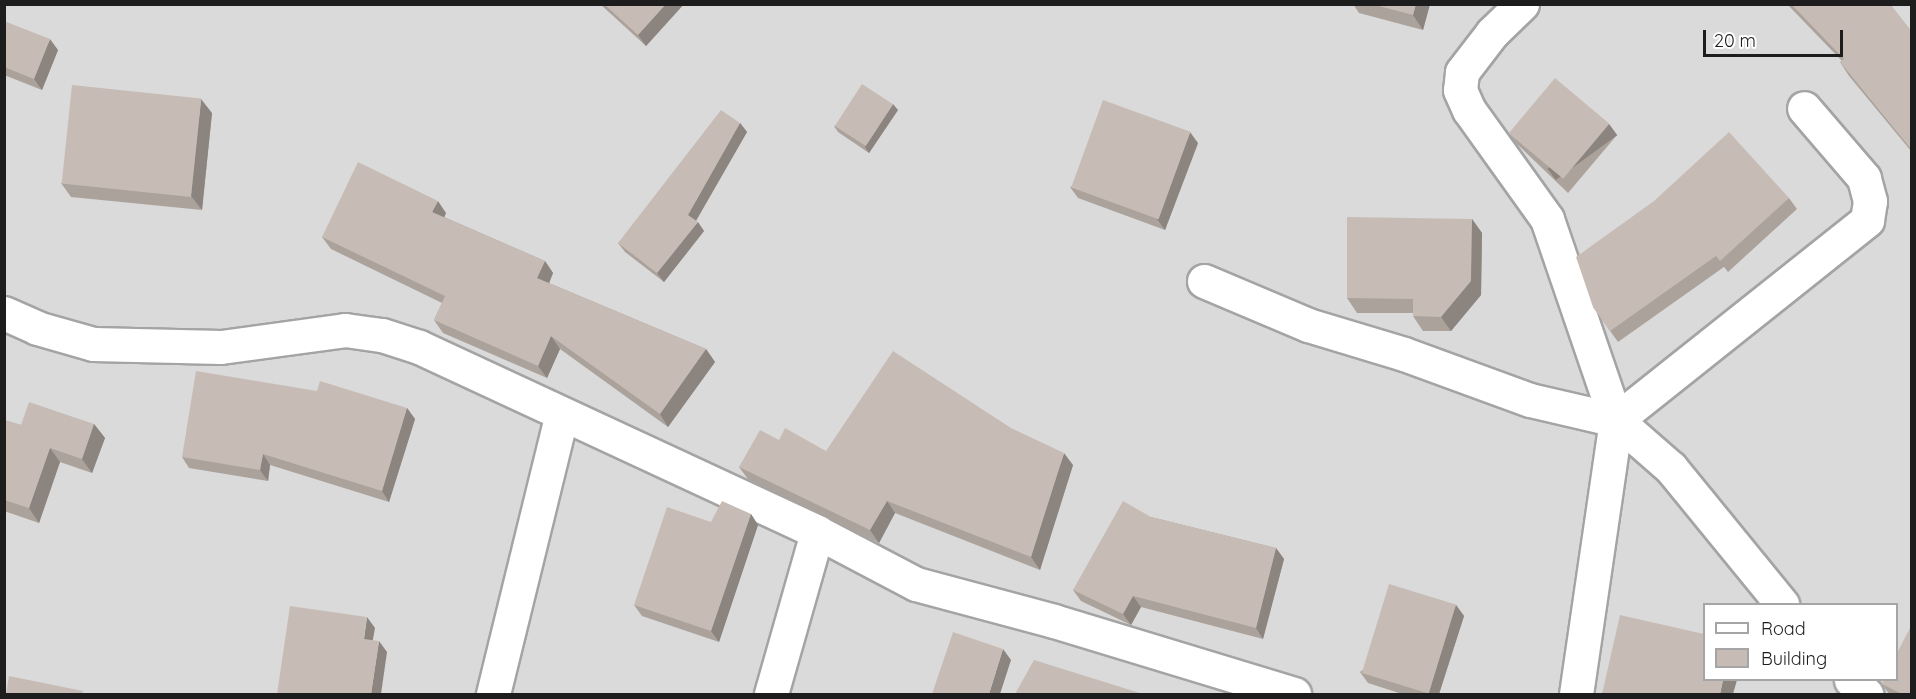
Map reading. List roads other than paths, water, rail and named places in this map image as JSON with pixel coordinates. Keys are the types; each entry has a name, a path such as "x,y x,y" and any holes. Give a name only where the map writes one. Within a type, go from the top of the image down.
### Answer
{"street":[{"path":"1522,4 1492,33 1462,72 1460,90 1469,110 1547,219 1616,420 1576,694"},
{"path":"1616,420 1867,220 1870,201 1864,178 1804,108"},
{"path":"1204,280 1308,325 1404,354 1530,400 1616,420 1671,468 1781,603"},
{"path":"4,313 38,328 93,344 221,347 345,330 382,335 419,347 817,532 916,584 1077,627 1294,694"},
{"path":"494,694 562,414"},
{"path":"771,694 817,532"},
{"path":"1852,681 1866,694"}]}
